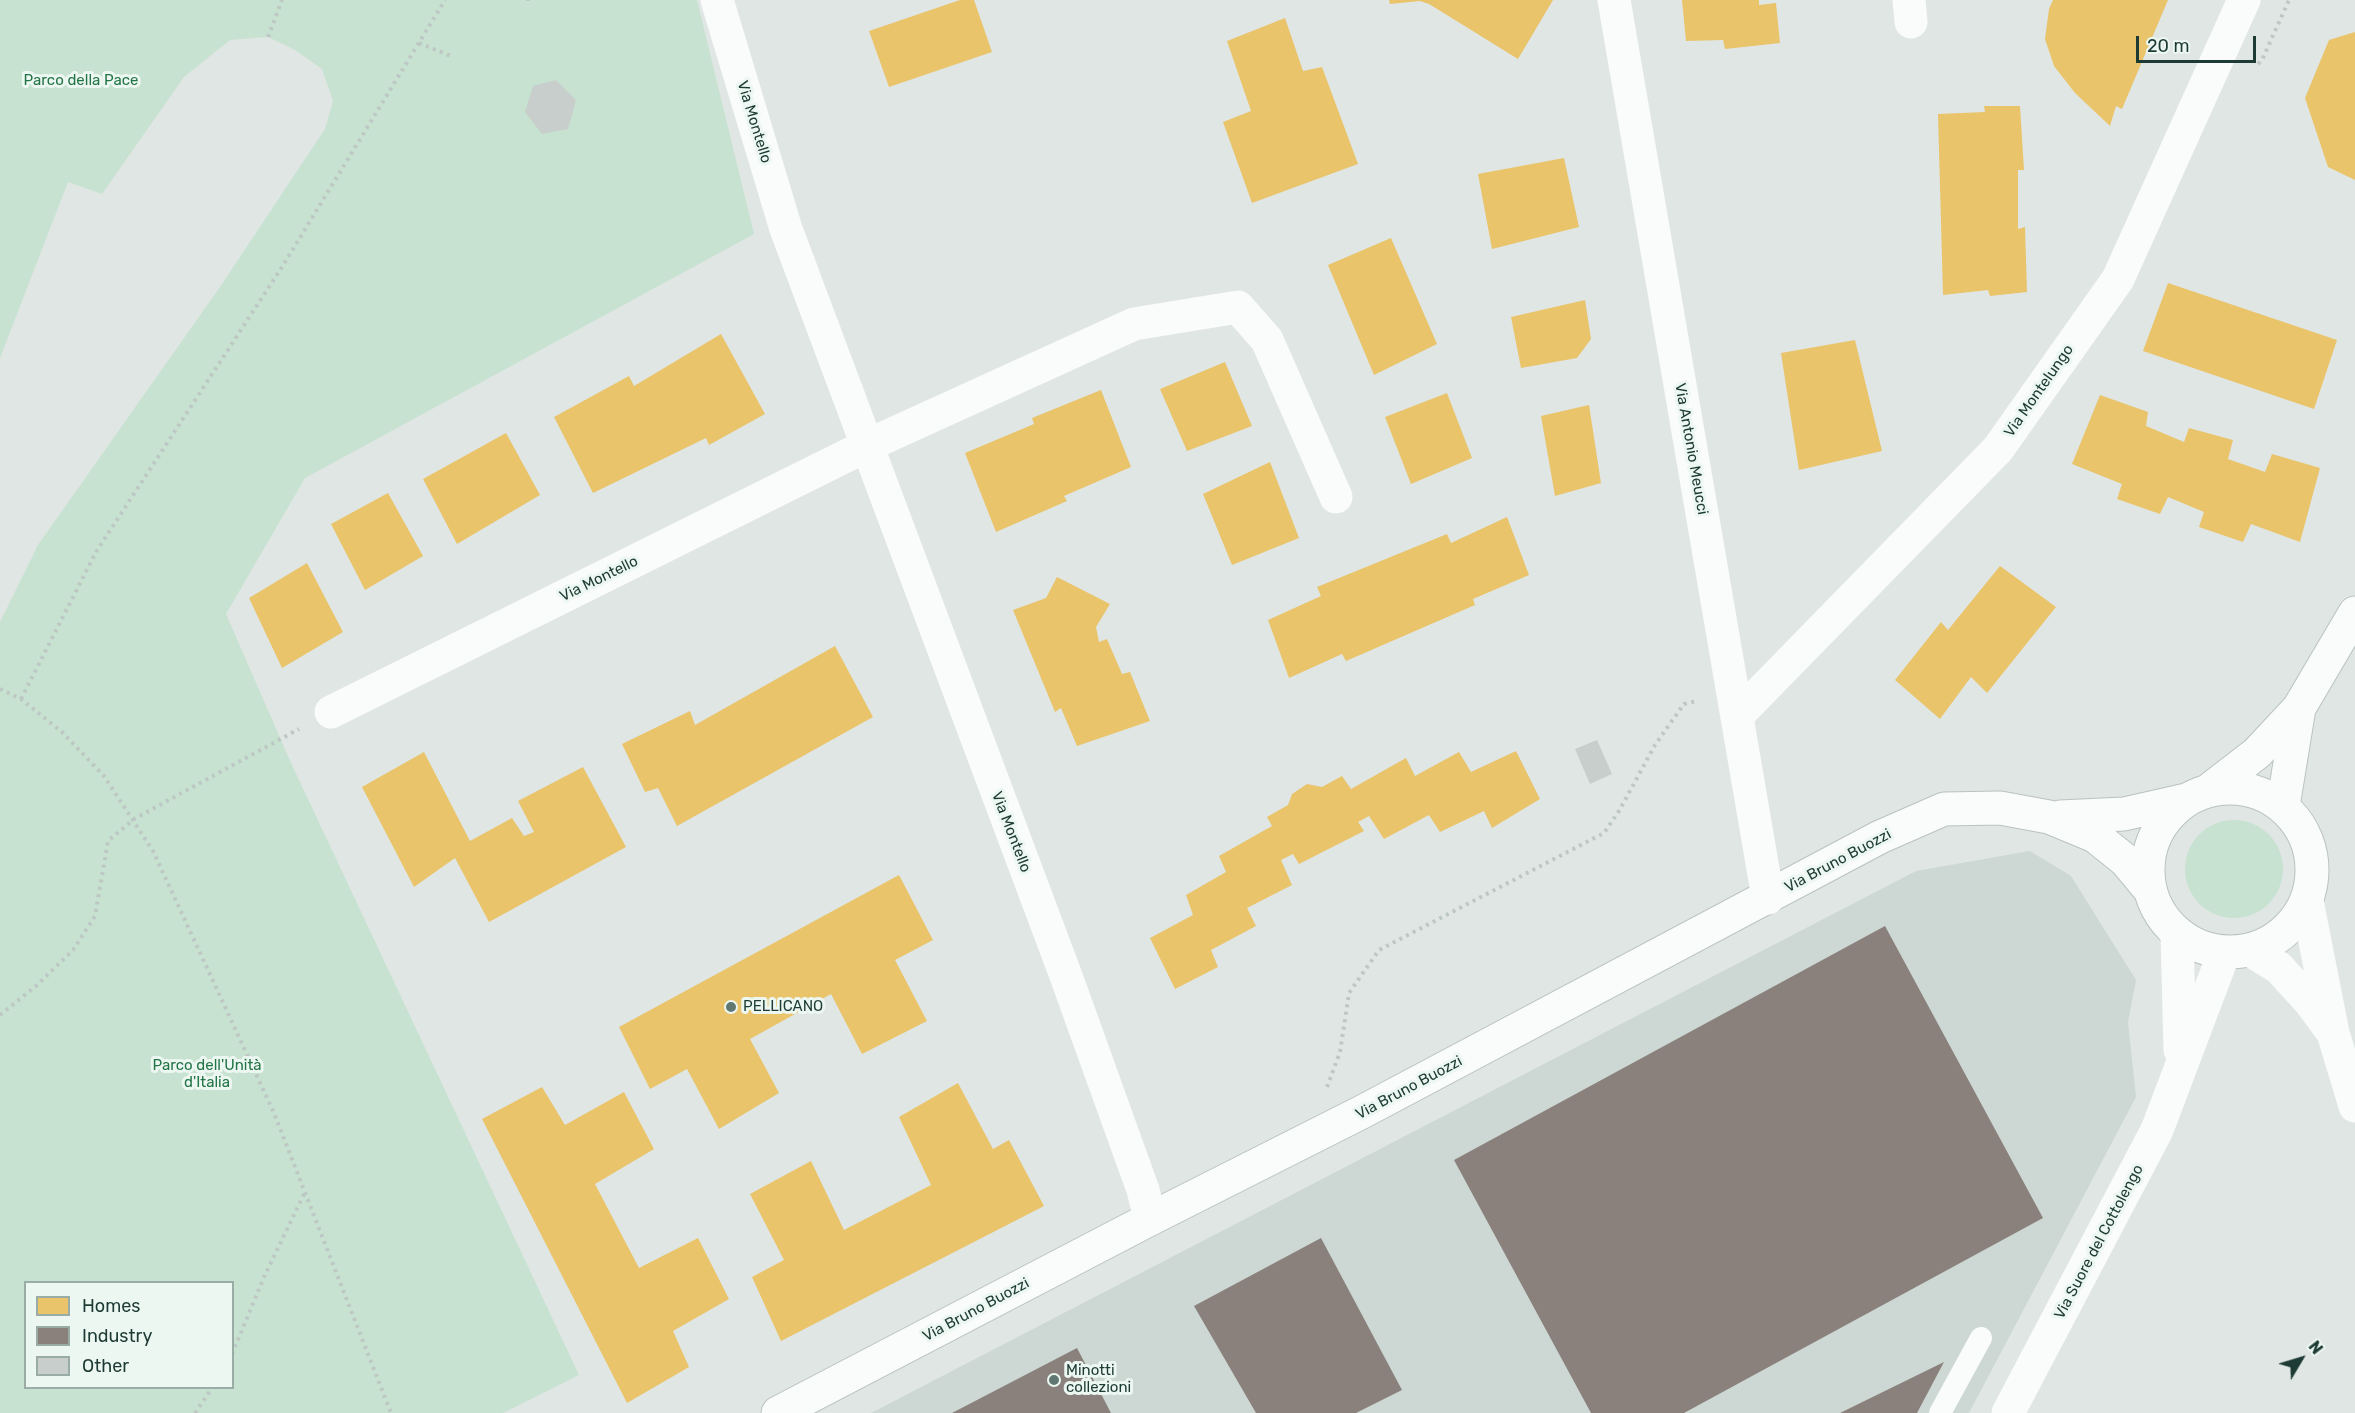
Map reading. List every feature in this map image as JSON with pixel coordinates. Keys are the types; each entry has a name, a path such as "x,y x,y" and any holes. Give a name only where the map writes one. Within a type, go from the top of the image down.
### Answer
{"street":[{"name":"Via Montello","path":"717,0 786,229 1066,976 1143,1190 1150,1219"},
{"name":"Via Antonio Meucci","path":"1614,0 1768,898"},
{"name":"Via Montelungo","path":"1735,704 1990,457 2005,439 2118,279 2244,0"},
{"path":"866,446 1134,324 1238,308 1267,340 1336,497"},
{"name":"Via Montello","path":"331,712 866,446"},
{"path":"2333,1033 2310,1002 2279,968 2237,951 2199,947 2177,934 2160,914 2150,890 2147,864 2153,839 2166,817 2257,753 2299,708 2355,613"},
{"path":"2283,806 2299,708"},
{"path":"2198,795 2235,787 2260,793 2283,806 2300,826 2310,850 2312,876 2307,901 2293,923 2274,940 2237,951"},
{"name":"Via Bruno Buozzi","path":"2049,817 2124,814 2198,795"},
{"name":"Via Bruno Buozzi","path":"778,1413 1150,1219 1362,1112 1880,837 1944,809 2000,808 2049,817 2095,836 2124,860 2150,890"},
{"path":"2307,901 2333,1033 2355,1106"},
{"name":"Via Suore del Cottolengo","path":"2177,934 2180,1067"},
{"name":"Via Suore del Cottolengo","path":"2008,1413 2157,1130 2180,1067 2237,951"}],"lane":[{"path":"1941,1413 1982,1338"}],"path":[{"path":"268,37 282,0"},
{"path":"21,699 96,552 282,267 445,0"},
{"path":"419,43 451,56"},
{"path":"0,689 21,699 63,733 104,776 153,851 274,1113 391,1413"},
{"path":"1324,1095 1340,1052 1349,993 1379,950 1604,833 1619,811 1655,745 1684,704 1735,704"},
{"path":"0,1015 36,986 73,950 95,916 108,841 134,819 331,712"},
{"path":"234,1349 264,1277 305,1191"},
{"path":"195,1413 211,1389"}],"shaded area":[{"path":"2030,851 2071,876 2136,980 2128,1022 2136,1097 1969,1413 871,1413 1916,871"}],"green space":[{"name":"Parco dell'Unità d'Italia","path":"0,0 697,0 754,234 305,478 226,614 291,763 579,1375 503,1413 0,1413 0,622 38,545 220,287 325,129 333,101 322,69 295,50 268,37 230,40 184,77 102,194 68,182 0,358"},
{"path":"2234,820 2253,824 2268,835 2279,850 2283,869 2279,888 2268,903 2253,914 2234,918 2215,914 2200,903 2189,888 2185,869 2189,850 2200,835 2215,824"}],"building: Homes":[{"path":"960,0 974,0 992,52 889,87 869,31"},
{"path":"1389,0 1553,0 1518,59 1429,4 1420,1 1390,4"},
{"path":"1682,0 1759,0 1759,5 1776,3 1780,43 1725,49 1723,40 1686,41"},
{"path":"2053,0 2168,0 2122,109 2116,106 2110,126 2075,93 2054,66 2045,39 2049,9"},
{"path":"1285,18 1303,71 1322,67 1358,164 1252,203 1223,122 1251,111 1227,41"},
{"path":"2355,32 2355,180 2328,167 2305,98 2329,40"},
{"path":"1984,106 2020,106 2024,170 2018,170 2018,229 2025,227 2027,292 1990,296 1988,290 1943,295 1938,114 1985,112"},
{"path":"1564,158 1579,227 1492,249 1478,174"},
{"path":"1391,238 1437,344 1374,375 1328,265"},
{"path":"2168,283 2337,340 2314,409 2143,351"},
{"path":"1585,300 1591,339 1577,358 1521,368 1511,317"},
{"path":"721,334 765,414 709,445 706,438 593,493 554,417 629,376 634,386"},
{"path":"1855,340 1882,451 1799,470 1781,353"},
{"path":"1225,362 1252,426 1187,451 1160,389"},
{"path":"1101,390 1131,467 1064,496 1067,501 996,532 965,453 1034,424 1032,418"},
{"path":"1447,393 1472,458 1411,484 1385,417"},
{"path":"2100,395 2148,412 2146,426 2184,442 2189,428 2233,440 2228,459 2265,472 2272,454 2320,468 2300,542 2251,524 2243,542 2199,527 2204,512 2168,497 2160,514 2117,499 2122,484 2072,464"},
{"path":"1589,405 1601,483 1555,496 1541,416"},
{"path":"506,433 540,495 457,544 423,479"},
{"path":"1270,462 1299,538 1232,565 1203,494"},
{"path":"388,493 423,556 365,590 331,524"},
{"path":"1507,517 1529,575 1473,599 1475,605 1346,661 1342,654 1289,678 1268,620 1321,596 1317,587 1447,534 1451,543"},
{"path":"307,563 343,632 282,668 249,598"},
{"path":"2000,566 2056,607 1987,693 1971,677 1940,719 1895,680 1941,622 1948,630"},
{"path":"1057,577 1110,604 1096,627 1099,642 1107,639 1122,674 1130,672 1150,721 1077,746 1061,708 1055,712 1013,610 1046,598"},
{"path":"835,646 873,717 677,826 658,788 645,792 622,744 690,711 695,725"},
{"path":"1516,751 1540,799 1492,828 1484,811 1440,832 1429,815 1384,839 1369,816 1358,822 1364,831 1299,864 1293,854 1281,860 1292,885 1247,908 1256,926 1211,950 1218,967 1175,989 1150,938 1193,915 1186,895 1226,872 1219,856 1272,826 1267,817 1288,805 1292,794 1307,784 1322,787 1342,776 1351,789 1406,758 1415,776 1459,752 1471,772"},
{"path":"424,752 470,841 512,818 524,836 534,832 518,801 583,767 626,847 489,922 455,858 414,887 362,787"},
{"name":"PELLICANO","path":"899,875 933,940 895,960 927,1021 862,1054 831,994 750,1039 779,1093 719,1129 687,1069 650,1089 619,1027"},
{"path":"958,1083 993,1149 1009,1140 1044,1206 781,1341 752,1277 784,1260 750,1194 811,1161 844,1230 931,1185 899,1117"},
{"path":"542,1087 565,1125 624,1092 654,1149 595,1184 639,1268 698,1238 729,1299 673,1331 689,1367 627,1403 482,1119"}],"building: Industry":[{"path":"1885,926 2043,1218 1684,1413 1591,1413 1454,1160"},
{"path":"1321,1238 1402,1390 1356,1413 1256,1413 1194,1306"},
{"name":"Minotti collezioni","path":"1077,1348 1111,1413 952,1413"},
{"path":"1944,1362 1917,1413 1840,1413"}],"building: Other":[{"path":"556,80 576,100 568,129 542,134 525,112 533,86"},
{"path":"1597,740 1612,774 1590,784 1575,749"}],"place":[{"name":"PELLICANO","path":"731,1007"},
{"name":"Minotti collezioni","path":"1054,1380"}],"park label":[{"name":"Parco della Pace","path":"81,81"}]}
